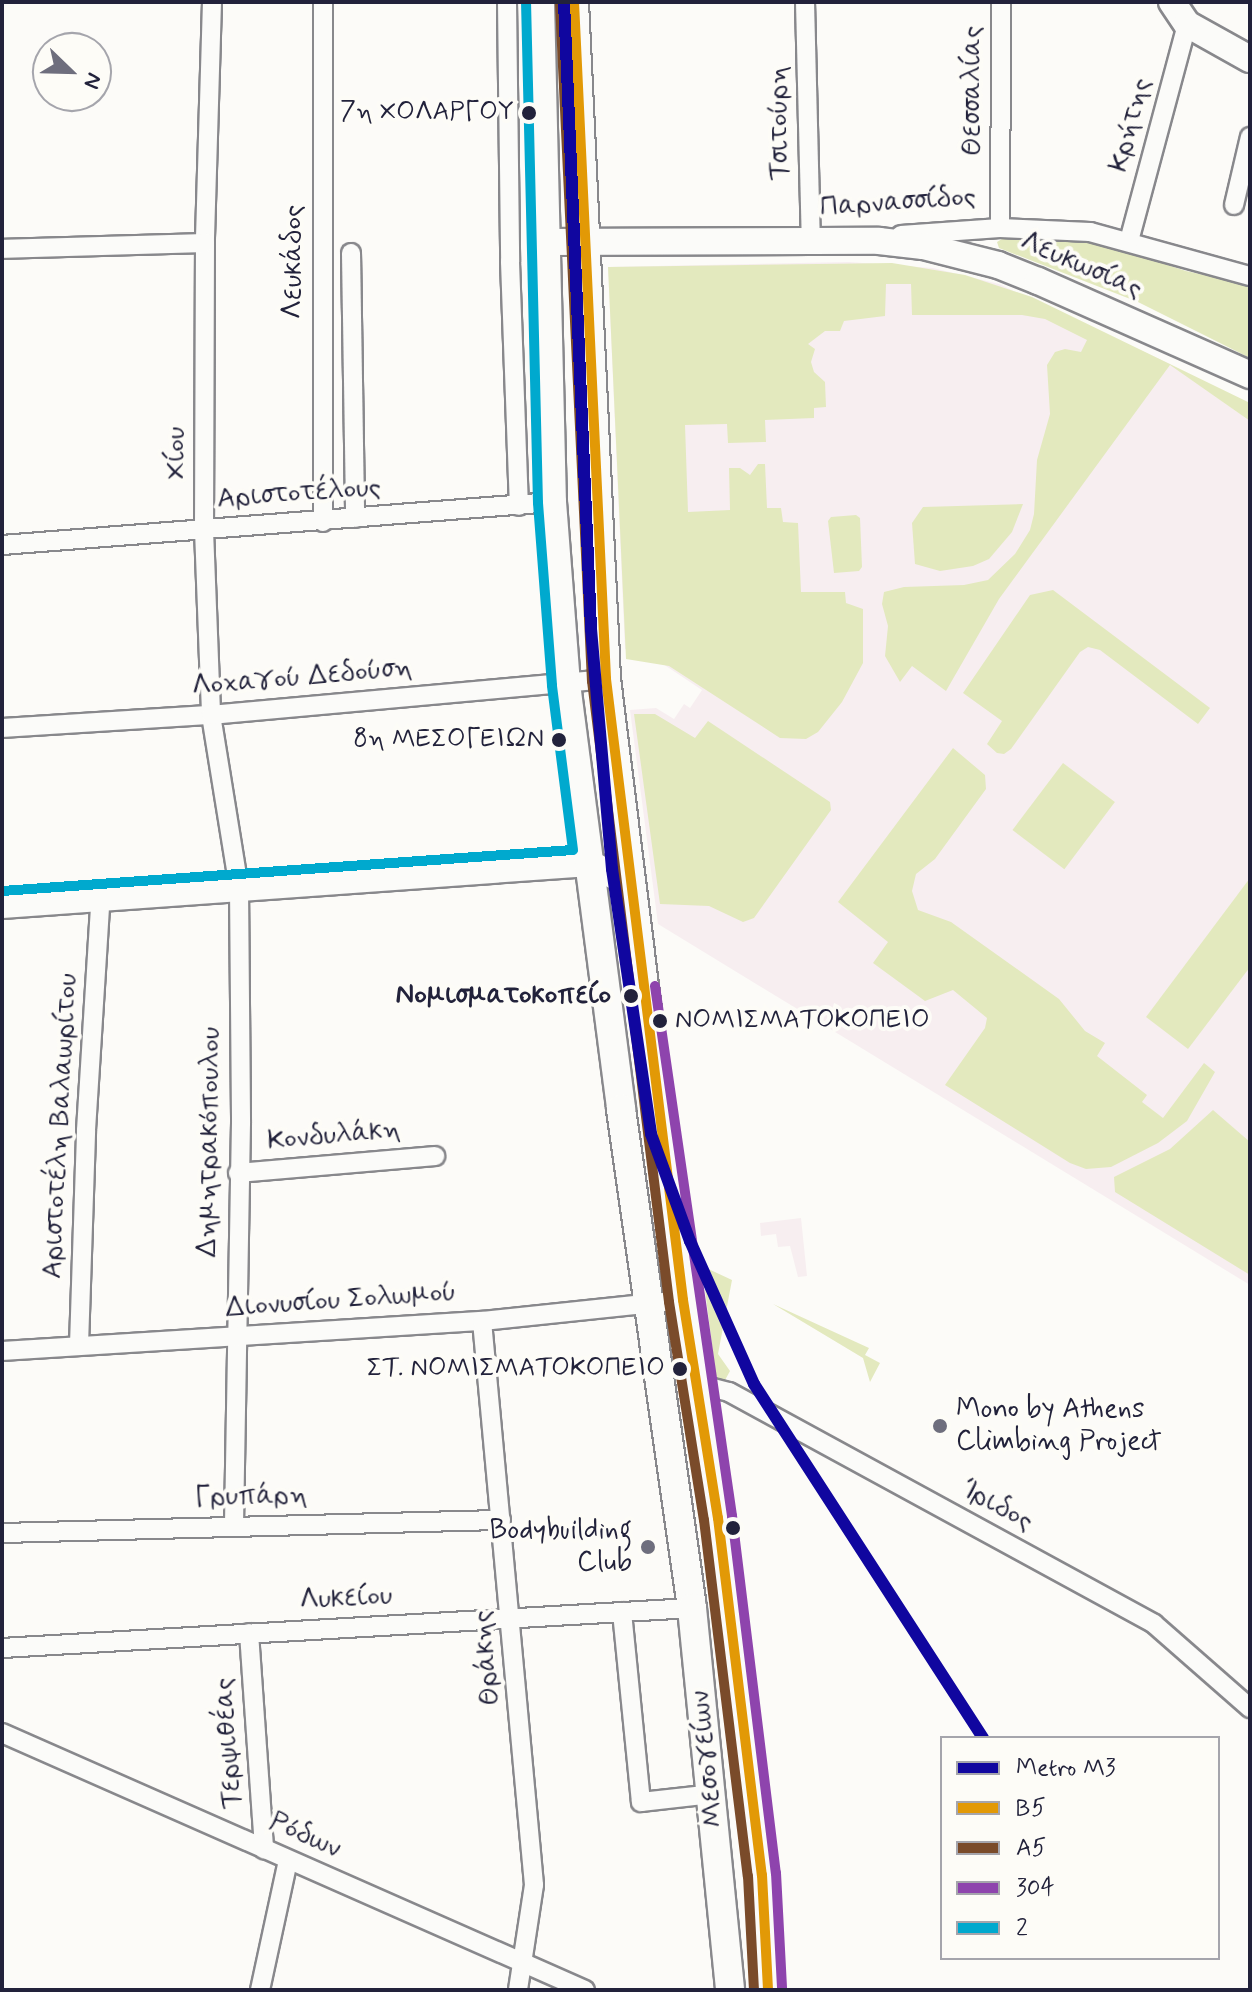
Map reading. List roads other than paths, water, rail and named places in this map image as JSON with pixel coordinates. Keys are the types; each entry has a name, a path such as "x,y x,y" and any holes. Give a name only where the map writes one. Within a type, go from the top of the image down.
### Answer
{"main road":[{"name":"Μεσογείων","path":"540,2 552,502 566,684 692,1608 730,1990"},
{"name":"Μεσογείων","path":"574,2 606,679 683,1300 718,1518 760,1860 768,1990"}],"street":[{"name":"Χίου","path":"212,2 205,243 204,530 211,715 239,896"},
{"name":"Λευκάδος","path":"323,2 323,522"},
{"path":"507,2 510,262 519,506"},
{"name":"Τσιτούρη","path":"805,2 811,242"},
{"name":"Θεσσαλίας","path":"1000,228 1001,2"},
{"path":"1172,2 1187,24 1250,59"},
{"name":"Κρήτης","path":"1129,241 1187,24"},
{"path":"1234,205 1250,137"},
{"name":"Παρνασσίδος","path":"545,242 879,241 903,235 1000,228 1090,232 1250,276"},
{"name":"Λευκωσίας","path":"879,241 945,250 998,265 1250,375"},
{"path":"2,249 205,243"},
{"path":"351,253 355,518"},
{"name":"Αριστοτέλους","path":"2,545 552,502"},
{"name":"Λοχαγού Δεδούση","path":"2,728 211,715 606,679"},
{"path":"2,918 239,896 590,871 630,884"},
{"path":"2,905 239,896"},
{"name":"Δημητρακόπουλου","path":"234,1525 239,896"},
{"name":"Αριστοτέλη Βαλαωρίτου","path":"79,1345 86,1130 100,910"},
{"name":"Κονδυλάκη","path":"238,1173 435,1156"},
{"name":"Διονυσίου Σολωμού","path":"2,1351 482,1321 683,1300"},
{"name":"Θράκης","path":"482,1321 534,1885 518,1990"},
{"name":"Ίριδος","path":"697,1391 713,1388 729,1392 1154,1624 1250,1708"},
{"name":"Γρυπάρη","path":"2,1533 501,1520"},
{"name":"Λυκείου","path":"2,1648 692,1608"},
{"path":"622,1612 641,1802 712,1794"},
{"name":"Τερψιθέας","path":"249,1633 264,1849"},
{"name":"Ρόδων","path":"2,1733 585,1990"},
{"path":"260,1990 288,1860"}],"metro line":[{"name":"Μ3","path":"564,2 591,629 612,869 651,1134 690,1241 754,1384 982,1736"}],"place":[{"name":"7η ΧΟΛΑΡΓΟΥ","path":"529,113"},
{"name":"8η ΜΕΣΟΓΕΙΩΝ","path":"559,740"},
{"name":"Νομισματοκοπείο","path":"631,996"},
{"name":"ΝΟΜΙΣΜΑΤΟΚΟΠΕΙΟ","path":"660,1021"},
{"name":"ΣΤ. ΝΟΜΙΣΜΑΤΟΚΟΠΕΙΟ","path":"680,1369"},
{"name":"Mono by Athens Climbing Project","path":"940,1426"},
{"name":"Bodybuilding Club","path":"648,1547"}]}
